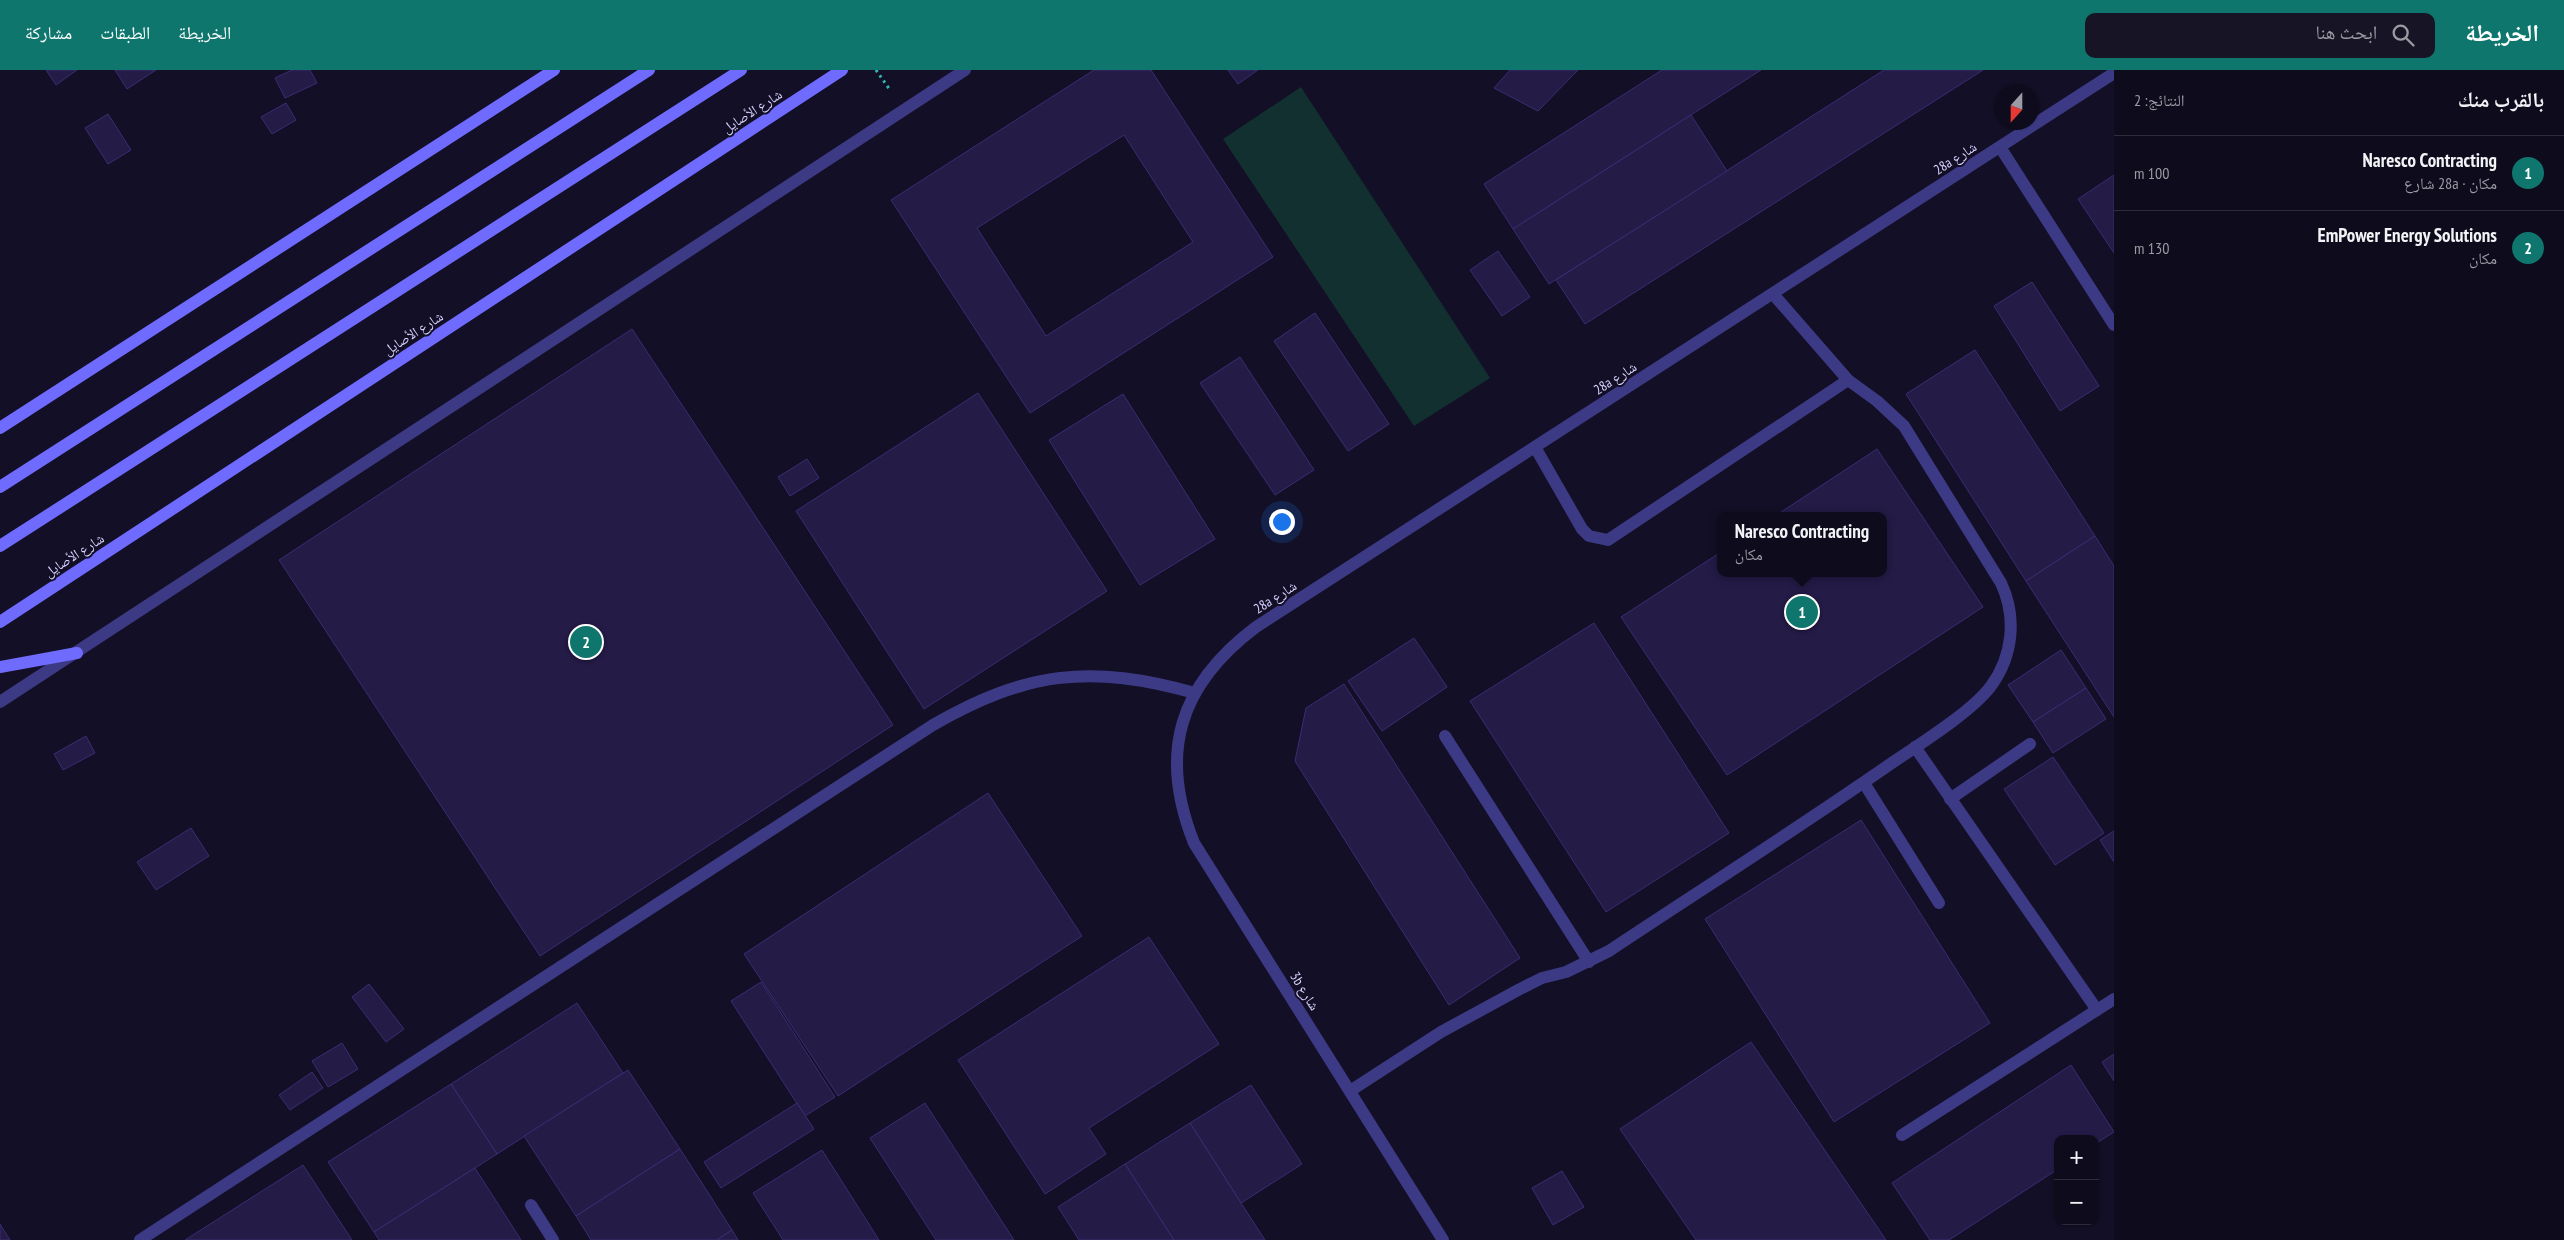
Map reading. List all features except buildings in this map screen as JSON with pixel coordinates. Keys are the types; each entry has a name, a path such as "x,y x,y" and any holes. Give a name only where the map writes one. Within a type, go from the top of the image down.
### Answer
{"street":[{"path":"0,428 554,70"},
{"path":"0,487 649,70"},
{"path":"0,546 741,70"},
{"name":"شارع الأصايل","path":"0,622 842,70"},
{"path":"0,702 965,70"},
{"name":"28a شارع","path":"1178,746 1184,719 1194,693 1211,667 1232,645 1256,627 2114,73"},
{"path":"2000,147 2114,324"},
{"path":"1350,1091 1441,1032 1520,988 1589,962 1914,748 1979,700 1991,686 2007,653 2012,617 2009,600 2001,583 1904,426 1878,401 1848,380 1773,294"},
{"path":"1535,447 1582,529 1589,536 1608,540 1848,380"},
{"path":"0,667 77,653"},
{"path":"140,1240 925,730 972,702 1024,684 1060,677 1105,675 1150,681 1194,693"},
{"path":"1445,736 1589,962"},
{"path":"1950,799 2030,744"},
{"name":"3b شارع","path":"1178,746 1179,796 1194,843 1443,1240"},
{"path":"1914,748 2097,1010"},
{"path":"1864,782 1939,903"},
{"path":"1902,1135 2114,999"},
{"path":"531,1205 553,1240"}],"green space":[{"path":"1301,87 1490,378 1414,426 1223,139"}],"place":[{"name":"Naresco Contracting","path":"1802,612"},
{"name":"EmPower Energy Solutions","path":"586,642"}]}
